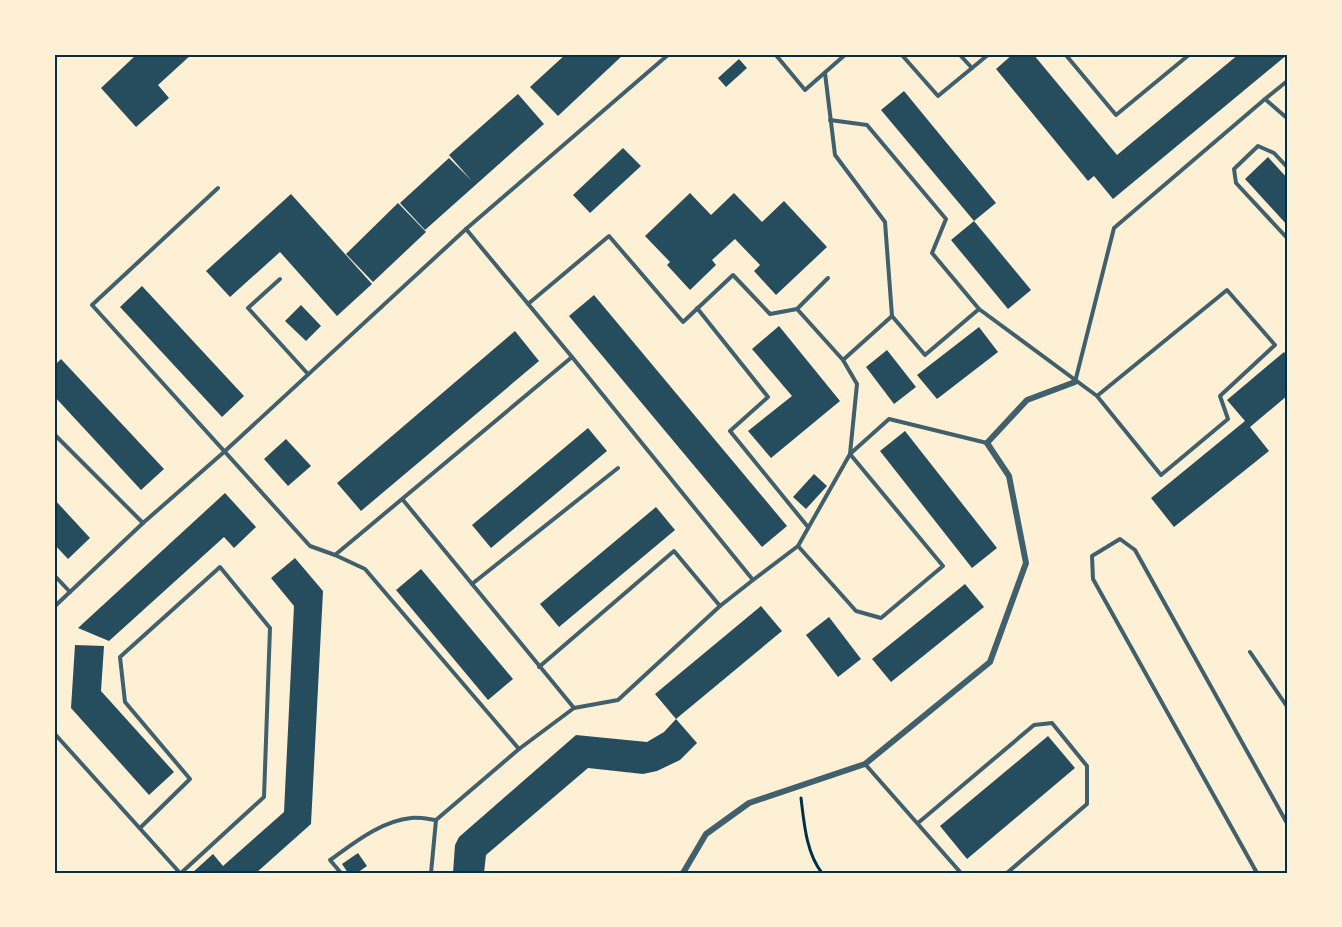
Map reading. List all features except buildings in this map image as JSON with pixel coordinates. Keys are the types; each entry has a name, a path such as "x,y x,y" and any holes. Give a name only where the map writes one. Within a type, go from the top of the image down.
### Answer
{"street":[{"path":"683,873 706,834 748,803 865,764 990,662 1026,563 1009,476 987,443 1027,400 1076,382"}],"lane":[{"path":"54,607 466,229 669,54"},
{"path":"775,54 805,90 846,54"},
{"path":"901,54 938,96 989,54"},
{"path":"960,54 972,68"},
{"path":"1065,54 1116,115 1190,54"},
{"path":"825,73 835,155 885,222 891,316 925,355 979,309"},
{"path":"1076,382 1114,228 1286,82"},
{"path":"1265,99 1288,119"},
{"path":"830,120 867,125 946,219 932,253 979,309 1097,396 1161,475 1227,419 1220,396 1275,345 1227,290 1097,396"},
{"path":"1288,168 1274,153 1258,146 1234,169 1236,183 1288,239"},
{"path":"218,188 92,305 310,546 365,569 519,749"},
{"path":"466,229 753,580"},
{"path":"528,304 609,236 683,322 733,275 770,314 797,309 828,278"},
{"path":"280,279 248,308 308,374"},
{"path":"698,308 768,398 730,431 808,527"},
{"path":"797,309 843,360 857,384 850,454 943,566 881,618 856,610 798,546"},
{"path":"843,360 891,316"},
{"path":"335,555 572,357"},
{"path":"341,873 330,860 360,838 394,821 413,818 435,820 519,749 574,708 618,700 720,606 798,546 850,454 889,419 987,443"},
{"path":"54,434 143,523"},
{"path":"472,584 618,468"},
{"path":"403,500 574,708"},
{"path":"1257,873 1093,579 1092,556 1120,539 1135,550 1288,825"},
{"path":"539,667 674,551 720,606"},
{"path":"54,733 140,828 181,873 264,797 270,628 220,567 120,657 125,702 190,779 140,828"},
{"path":"54,575 70,592"},
{"path":"1250,652 1288,708"},
{"path":"918,823 1034,725 1052,723 1087,766 1087,804 1007,873"},
{"path":"865,764 962,873"},
{"path":"431,873 435,820"}],"path":[{"path":"799,786 805,833 817,867 822,873"}]}
